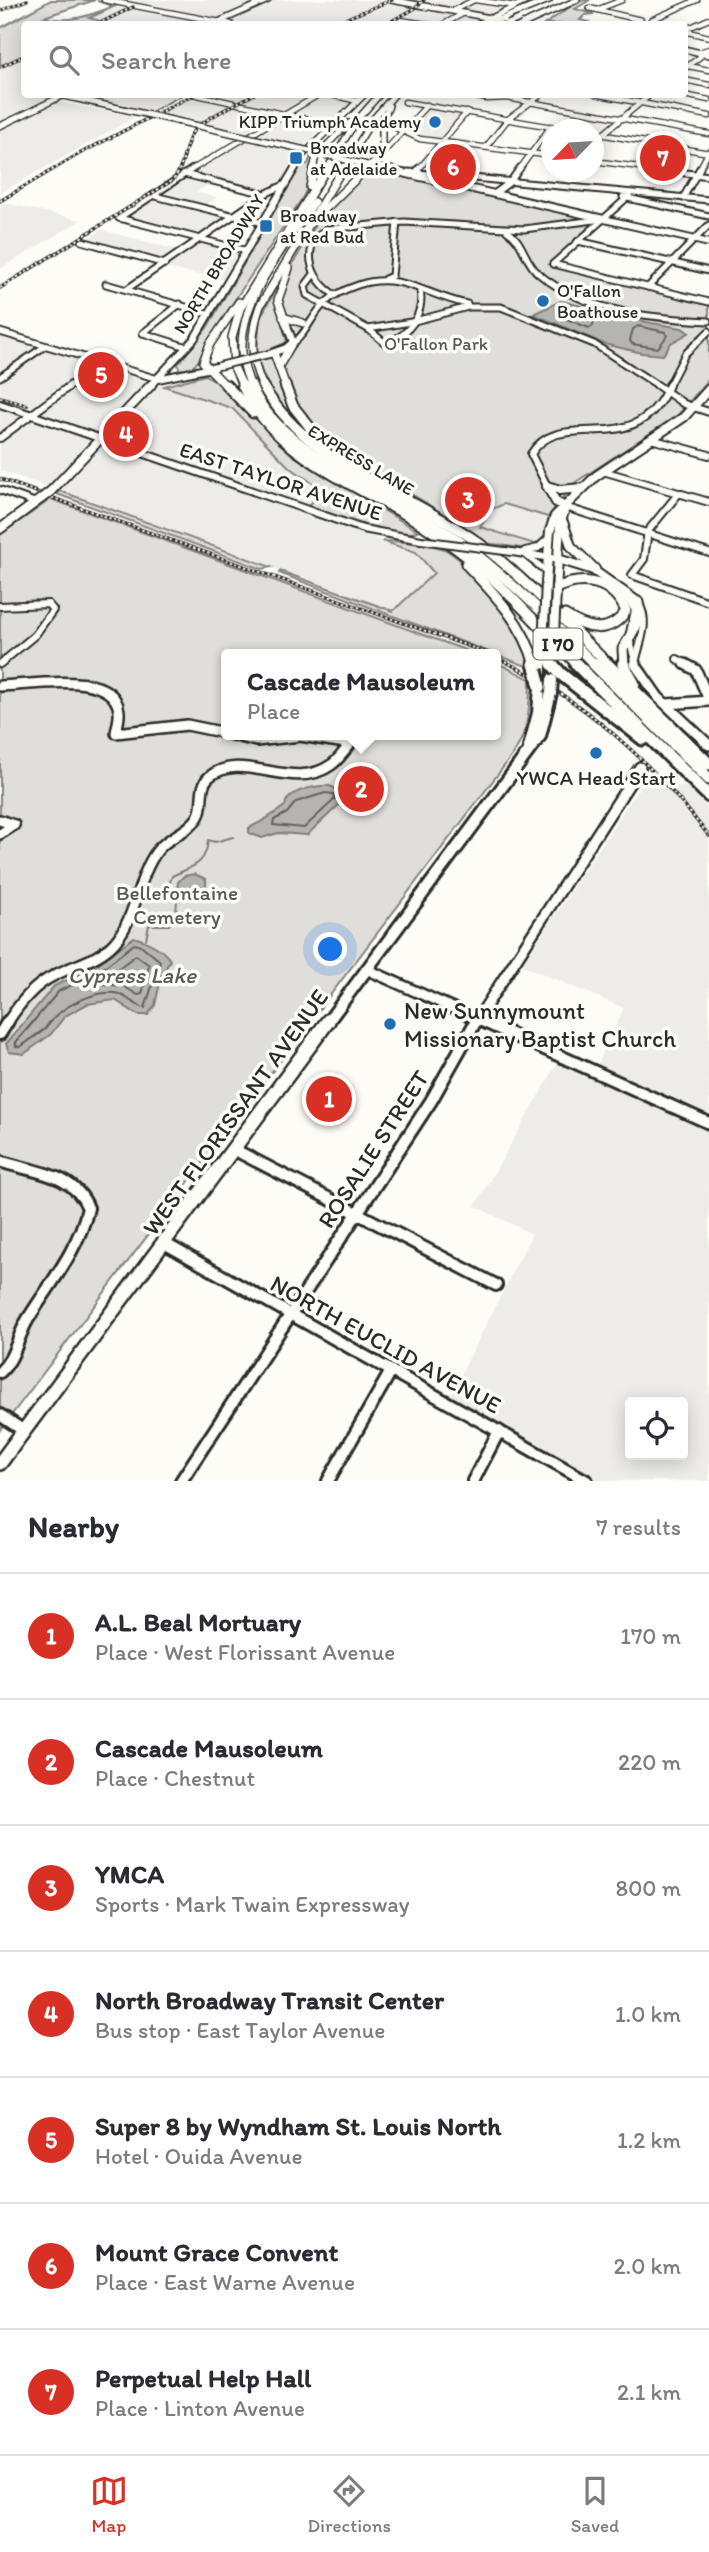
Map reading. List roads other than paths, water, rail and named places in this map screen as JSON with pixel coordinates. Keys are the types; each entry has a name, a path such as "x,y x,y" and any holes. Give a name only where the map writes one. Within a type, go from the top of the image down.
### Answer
{"highway":[{"path":"490,21 500,20 549,0"},
{"path":"525,21 561,0"},
{"path":"525,21 569,0"},
{"path":"525,21 577,0"},
{"path":"546,21 577,0"},
{"name":"I 70","path":"376,98 365,110 248,293 233,330 233,359 247,397 271,428 307,458 431,531 493,579 709,796"},
{"name":"EXPRESS LANE","path":"384,98 364,121 248,313 242,348 243,364 251,386 272,416 304,446 438,525 501,574 709,779"},
{"name":"I 70","path":"392,98 373,119 263,299 251,340 253,362 266,393 306,438 338,460 462,532 503,563 709,764"},
{"path":"309,224 367,164 382,154 383,118 394,98"},
{"path":"307,200 322,152 365,110"},
{"path":"308,151 322,152"},
{"path":"288,326 278,300 296,246"},
{"path":"248,293 234,307 210,344 203,362 271,428"},
{"path":"283,317 308,322"},
{"path":"279,366 291,345"},
{"path":"272,354 296,412 338,460"},
{"path":"431,531 501,602 529,646 540,687"},
{"path":"540,598 571,620 592,628 613,626 625,615 620,599 593,581 578,579 556,590"},
{"path":"638,602 640,619 623,645 622,660 645,701"},
{"path":"547,656 664,758 678,766"}],"main road":[{"path":"221,21 268,0"},
{"path":"391,0 464,13 490,21 529,0"},
{"path":"500,20 512,21"},
{"path":"688,50 706,53"},
{"path":"0,126 59,98"},
{"path":"76,98 308,151"},
{"name":"NORTH BROADWAY","path":"0,529 51,491 187,347 308,151 361,98"},
{"path":"50,102 79,99"},
{"path":"322,152 709,243"},
{"path":"158,379 272,354 291,345 293,338 288,326"},
{"path":"170,366 174,371 187,374"},
{"name":"WEST FLORISSANT AVENUE","path":"0,1463 540,736 552,680 547,656 546,577 549,538 555,516 603,471 694,408 709,389"},
{"path":"547,486 560,491 582,488"},
{"path":"547,486 556,502 565,507"},
{"name":"WEST FLORISSANT AVENUE","path":"538,672 547,656 565,507"},
{"path":"562,518 572,546 603,576 638,602"},
{"path":"558,559 580,565 603,576"},
{"name":"WEST FLORISSANT AVENUE","path":"528,751 538,713 540,687"}],"street":[{"path":"104,0 207,21"},
{"path":"452,11 475,0 516,6"},
{"path":"598,10 622,0"},
{"path":"651,21 697,0"},
{"path":"589,8 638,21"},
{"path":"449,21 464,13"},
{"path":"688,28 709,19"},
{"path":"400,20 406,21"},
{"path":"688,31 709,37"},
{"path":"688,66 706,53"},
{"path":"688,67 709,70"},
{"path":"688,81 709,85"},
{"path":"688,96 709,100"},
{"path":"184,98 150,115 308,151"},
{"path":"210,98 333,125"},
{"path":"247,251 120,218 184,174 313,98"},
{"path":"345,98 358,101"},
{"path":"410,98 405,102 541,124"},
{"path":"497,98 709,134"},
{"path":"486,147 508,119 536,98"},
{"path":"616,98 709,116"},
{"path":"604,133 646,98"},
{"path":"382,154 427,106"},
{"path":"414,174 467,112"},
{"path":"392,126 420,139 541,154"},
{"path":"604,135 709,152 683,198"},
{"path":"494,194 510,181 541,140"},
{"path":"640,167 654,144"},
{"path":"604,162 709,176"},
{"path":"184,174 265,194"},
{"path":"414,174 586,189 629,196 709,216"},
{"path":"127,289 265,194 286,184"},
{"path":"155,196 263,223"},
{"path":"709,200 629,196 553,264 709,302"},
{"path":"335,295 321,288 308,255 323,230 397,222 500,229 540,228 603,219"},
{"path":"392,276 397,222"},
{"path":"648,287 709,225"},
{"path":"500,229 517,238 526,260 537,273 579,296 645,315 709,321"},
{"path":"82,241 165,264"},
{"path":"578,241 709,271"},
{"path":"314,274 305,292 322,306 369,329 385,344 399,337 413,322 422,306 420,290"},
{"path":"291,345 297,342 308,322 335,295 392,276"},
{"path":"392,276 454,302 514,311 594,344 694,408 709,412"},
{"path":"383,280 399,281"},
{"path":"106,284 210,313"},
{"path":"180,304 143,333 187,347"},
{"path":"369,329 413,322 453,309 483,305"},
{"path":"288,326 308,322"},
{"path":"547,486 531,454 538,442 556,435 636,424 657,409 683,353 693,341 709,331"},
{"path":"0,332 158,379"},
{"path":"0,377 44,346"},
{"path":"0,438 102,363"},
{"name":"EAST TAYLOR AVENUE","path":"0,404 363,529 558,559"},
{"path":"651,439 709,455"},
{"path":"603,471 709,502"},
{"path":"0,490 39,501"},
{"path":"679,493 648,534 644,559 632,575 709,602"},
{"path":"565,507 709,553"},
{"path":"518,553 538,548 549,538"},
{"path":"518,553 546,577"},
{"path":"612,583 634,606 635,614 629,636 634,667 645,684 709,745"},
{"path":"634,667 646,621 638,602"},
{"path":"0,606 48,604 53,610 27,643 0,664"},
{"path":"667,704 709,700 696,670 677,659"},
{"path":"0,686 74,682 97,686 114,698 118,707 116,733 187,725 221,732"},
{"path":"0,1034 18,1006 35,987 53,976 91,961 113,944 126,924 157,851 195,821 202,805 203,787 210,776 238,767 248,767 277,776 311,774 338,760 349,743 328,740"},
{"name":"ROSALIE STREET","path":"181,1481 431,1101 478,1018 640,767"},
{"path":"0,820 14,825 0,834"},
{"path":"366,969 709,1123"},
{"path":"235,1150 496,1285"},
{"path":"0,1161 13,1166 32,1168 82,1195 87,1201 87,1216 63,1267 27,1320 13,1360 0,1372"},
{"name":"NORTH EUCLID AVENUE","path":"164,1244 587,1481"},
{"path":"328,1481 391,1371"},
{"path":"0,1415 24,1430"},
{"path":"473,1481 499,1431"}],"water":[{"path":"561,301 682,328 689,333 671,343 663,355 604,344 533,314"},
{"path":"330,786 342,792 343,801 307,835 278,833 262,838 249,833 249,828 282,808 296,793 314,787"},
{"path":"194,874 206,879 206,890 199,895 187,896 177,889 178,882 184,876"},
{"name":"Cypress Lake","path":"134,937 154,946 170,960 161,978 155,1005 148,1015 138,1015 115,1000 87,1004 65,1016 51,1034 24,1054 9,1052 6,1044 54,986 91,969"}],"waterway":[{"path":"146,939 149,925 169,925 176,913 177,900 168,888 172,876 197,864 204,855 208,840 215,842 233,837"}],"railway":[{"path":"0,11 27,0"},
{"path":"340,21 392,0"},
{"path":"392,21 414,9 424,0"},
{"path":"104,21 133,7"},
{"path":"0,67 21,57"},
{"path":"0,201 79,154 187,98"},
{"path":"0,288 173,180 196,128 247,98"},
{"path":"0,397 27,405"},
{"path":"0,479 476,649"},
{"path":"501,660 558,692 613,734 663,782 709,836"}],"place":[{"name":"KIPP Triumph Academy","path":"435,122"},
{"name":"Broadway at Adelaide","path":"296,158"},
{"name":"Perpetual Help Hall","path":"663,158"},
{"name":"Mount Grace Convent","path":"453,167"},
{"name":"Broadway at Red Bud","path":"266,226"},
{"name":"O'Fallon Boathouse","path":"543,301"},
{"name":"Super 8 by Wyndham St. Louis North","path":"101,375"},
{"name":"North Broadway Transit Center","path":"126,434"},
{"name":"YMCA","path":"468,500"},
{"name":"YWCA Head Start","path":"596,753"},
{"name":"Cascade Mausoleum","path":"361,789"},
{"name":"New Sunnymount Missionary Baptist Church","path":"390,1024"},
{"name":"A.L. Beal Mortuary","path":"329,1099"}],"park label":[{"name":"O'Fallon Park","path":"436,344"},
{"name":"Bellefontaine Cemetery","path":"177,904"}]}
